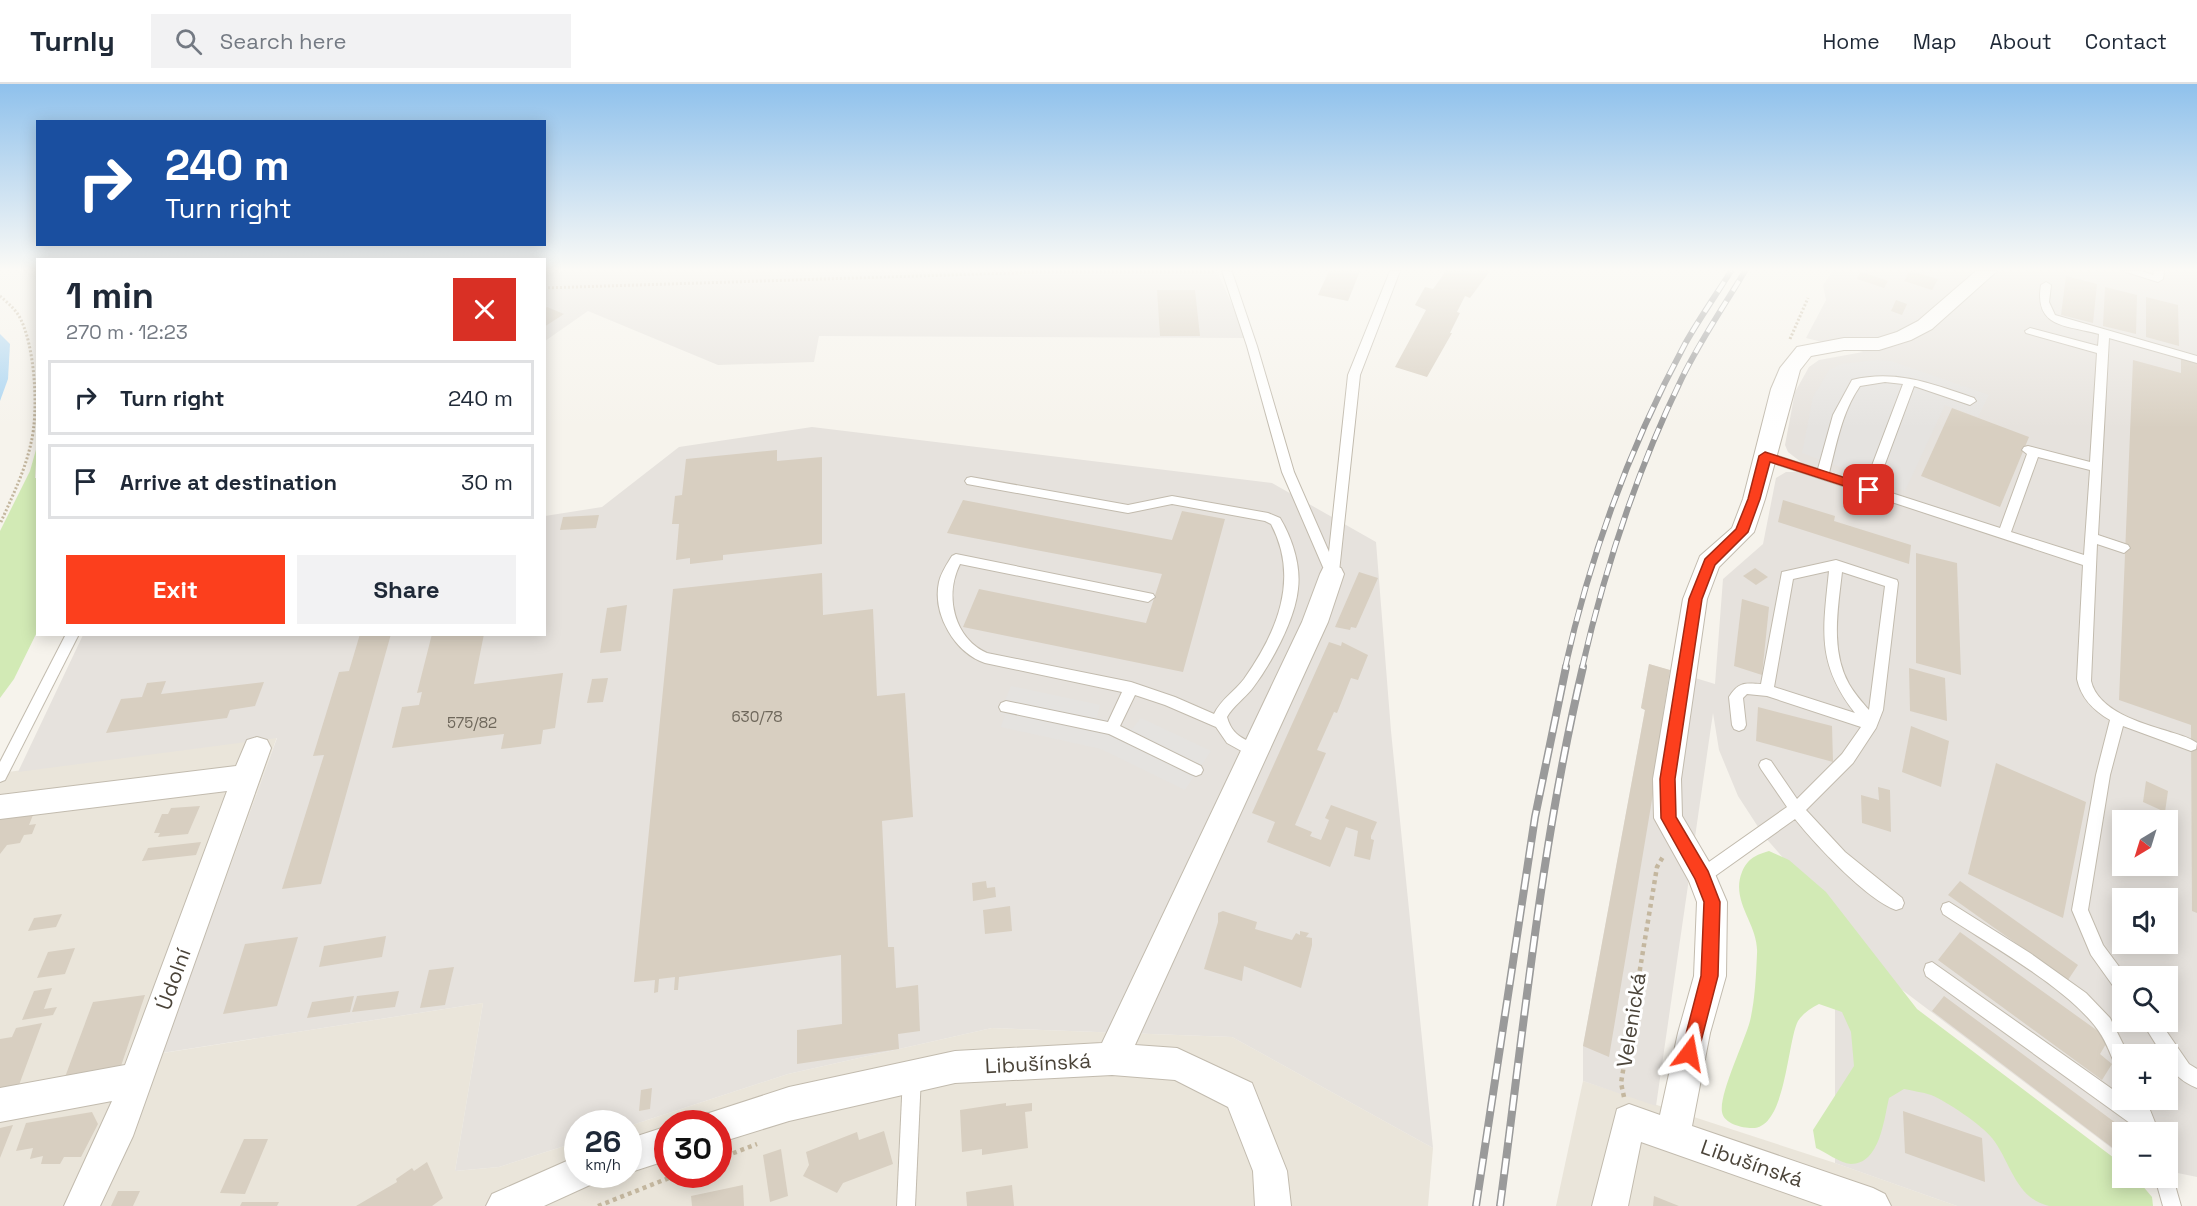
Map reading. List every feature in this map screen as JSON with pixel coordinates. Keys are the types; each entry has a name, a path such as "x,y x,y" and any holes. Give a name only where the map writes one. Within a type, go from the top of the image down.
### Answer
{"street":[{"path":"1673,1136 1694,1033 1710,976 1712,902 1702,876 1668,818 1667,779 1695,599 1709,562 1742,532 1754,499 1790,368 1804,351 1844,344 1879,344 1904,336 1927,323"},
{"path":"1112,1059 1315,622 1332,574"},
{"name":"Údolní","path":"82,1206 116,1136 257,748"},
{"path":"0,807 247,777"},
{"name":"Libušínská","path":"732,1122 789,1104 955,1067 1112,1059 1177,1064 1240,1095 1270,1171 1273,1206"},
{"path":"0,1105 136,1080"},
{"path":"1610,1206 1629,1121"},
{"name":"Libušínská","path":"1629,1121 1873,1206"},
{"path":"504,1206 564,1179"}],"lane":[{"path":"1244,323 1288,472 1332,574"},
{"path":"1332,574 1354,375 1374,323"},
{"path":"2071,323 2197,360"},
{"path":"2030,331 2103,351"},
{"path":"2104,334 2083,674 2088,693 2104,710 2191,745"},
{"path":"1823,475 1838,415 1846,396 1856,383 1887,377 1910,381 1970,401"},
{"path":"1869,490 1910,381"},
{"path":"2004,534 2012,496 2030,451 2096,468"},
{"path":"1765,456 2090,562"},
{"path":"971,481 1128,509 1165,501 1182,501 1268,516 1276,521 1292,576 1289,601 1273,639 1247,685 1222,712 1221,723"},
{"path":"2091,537 2124,548"},
{"path":"1148,597 956,559 945,584 947,612 971,653 985,658 1131,688 1170,701 1221,723 1234,742 1254,752"},
{"path":"1836,565 1830,632 1835,661 1842,684 1871,724"},
{"path":"1702,876 1764,836 1860,746 1876,710 1892,583 1836,565 1787,575 1767,690"},
{"path":"0,776 73,636"},
{"path":"1739,725 1736,697 1744,688 1754,687 1871,724"},
{"path":"1112,729 1131,688"},
{"path":"1006,706 1112,729 1196,770"},
{"path":"2112,970 2097,950 2080,910 2103,775 2118,717"},
{"path":"1766,765 1794,809 1850,870 1896,903"},
{"path":"1949,909 2097,1014 2116,1044"},
{"path":"1932,970 2140,1122"},
{"path":"2157,1032 2183,1070 2197,1079"},
{"path":"906,1206 912,1076"},
{"path":"2167,1188 2172,1206"}],"path":[{"path":"0,524 25,464 34,428 33,390 21,323"},
{"path":"1790,368 1785,351 1797,323"},
{"name":"Velenická","path":"1629,1121 1621,1083 1657,867 1664,854 1681,842"},
{"path":"598,1206 654,1184"}],"shaded area":[{"path":"546,323 570,323 546,340"},
{"path":"618,323 1240,323 1247,338 819,336 814,362 718,365"},
{"path":"1814,323 2197,323 2197,1177 2178,1173 2178,1122 2112,1122 2112,1148 1893,983 1764,836 1738,796 1719,750 1713,713 1656,1106 1583,1081 1583,1046 1645,710 1641,708 1649,664 1715,684 1723,579 1763,544 1776,478 1786,472 1798,472 1801,462 1788,452 1785,445 1795,392 1809,367 1819,360 1863,352 1806,338"},
{"path":"1876,360 1891,361 1989,395 1978,417 1945,405 1905,491 1802,453 1813,397 1829,370 1842,364"},
{"path":"812,427 1272,483 1376,542 1391,731 1433,1148 1232,1037 992,1028 788,1074 678,1110 654,1110 654,1118 642,1122 642,1110 564,1110 564,1146 499,1167 455,1171 483,1003 162,1053 277,738 18,772 83,636 546,636 546,516 602,507 679,447"},
{"path":"1011,686 1100,705 1097,717 1132,729 1141,718 1211,751 1185,790 1101,749 1001,727 1005,715 1000,714"},
{"path":"277,737 163,1053 483,1003 455,1171 499,1167 564,1146 564,1188 642,1188 642,1122 654,1118 654,1188 732,1188 732,1110 678,1110 788,1074 992,1028 1232,1037 1433,1148 1428,1206 0,1206 0,773"},
{"path":"1835,1008 1877,1022 2044,1140 2051,1206 1957,1206 1835,1163"},
{"path":"1583,1081 1835,1163 1957,1206 1556,1206"}],"green space":[{"path":"36,450 36,634 14,679 0,698 0,531 30,471"},
{"path":"1769,851 1789,860 1826,892 1917,1009 2112,1156 2112,1188 2144,1188 2152,1197 2153,1206 2049,1206 2038,1202 2021,1187 1999,1147 1980,1127 1938,1098 1904,1089 1889,1098 1879,1139 1868,1157 1861,1162 1851,1164 1837,1160 1816,1148 1813,1130 1854,1066 1851,1032 1842,1012 1819,1004 1807,1011 1798,1021 1784,1083 1772,1115 1763,1125 1752,1128 1739,1126 1726,1120 1722,1112 1724,1093 1750,1021 1757,954 1754,933 1742,903 1739,883 1744,867 1756,856"}],"water":[{"path":"0,334 10,344 8,379 0,401"}],"building":[{"path":"1159,323 1199,323 1200,336 1160,336"},
{"path":"1419,323 1455,323 1450,333 1452,333 1427,377 1395,367"},
{"path":"2103,323 2136,323 2136,334 2103,326"},
{"path":"2146,323 2178,323 2179,346 2146,337"},
{"path":"2181,358 2197,363 2197,913 2192,911 2191,725 2119,700 2133,360 2181,373"},
{"path":"1952,408 2029,437 2000,507 1921,476"},
{"path":"777,450 777,461 822,457 822,544 723,555 723,560 690,564 690,558 676,560 679,524 672,524 675,496 682,495 686,459"},
{"path":"963,500 1172,540 1182,511 1225,519 1183,672 963,627 979,589 1146,623 1162,574 947,533"},
{"path":"1783,500 1835,516 1834,521 1911,545 1909,564 1778,522"},
{"path":"599,515 596,528 560,530 563,517"},
{"path":"1916,553 1957,563 1961,675 1916,663"},
{"path":"1755,568 1768,577 1756,585 1743,576"},
{"path":"1359,572 1378,578 1356,628 1351,627 1350,630 1335,627"},
{"path":"822,573 823,615 873,609 877,696 905,693 913,817 882,821 888,947 894,947 896,988 918,985 920,1031 898,1034 899,1049 797,1064 797,1030 842,1024 841,955 679,977 678,990 674,990 675,977 659,979 658,992 654,993 655,980 634,982 673,589"},
{"path":"1742,599 1769,607 1762,675 1734,666"},
{"path":"627,605 621,651 600,653 607,608"},
{"path":"359,636 390,636 321,884 282,889 324,755 313,756 339,672 349,671"},
{"path":"431,636 484,636 474,684 563,673 555,728 543,730 541,744 501,749 504,734 392,748 402,707 419,705 422,692 417,693"},
{"path":"1329,642 1341,646 1342,642 1368,655 1358,680 1351,678 1337,713 1334,712 1317,750 1326,753 1295,825 1312,832 1310,836 1321,840 1329,820 1325,818 1331,805 1377,822 1371,836 1374,840 1370,860 1354,856 1358,831 1346,827 1330,867 1267,842 1275,822 1252,813"},
{"path":"1649,664 1670,670 1663,715 1666,716 1609,1057 1583,1046 1645,710 1641,708"},
{"path":"1909,668 1945,678 1947,721 1910,711"},
{"path":"608,678 603,702 587,703 592,679"},
{"path":"166,681 161,694 264,682 255,706 230,710 227,718 106,733 121,699 142,697 147,683"},
{"path":"1758,707 1832,726 1833,762 1756,741"},
{"path":"1911,726 1949,741 1941,787 1902,772"},
{"path":"1996,763 2086,802 2063,918 1968,874"},
{"path":"2146,781 2168,791 2165,810 2143,802"},
{"path":"1878,787 1890,790 1891,832 1862,823 1861,795 1879,800"},
{"path":"200,806 188,834 158,837 160,833 154,833 162,814 168,814 171,808"},
{"path":"35,810 29,825 36,824 32,834 24,835 20,843 7,845 0,854 0,813"},
{"path":"201,842 196,855 142,861 148,848"},
{"path":"986,881 987,888 995,887 996,897 973,901 972,883"},
{"path":"1960,881 2078,965 2068,980 1948,895"},
{"path":"1010,906 1012,931 985,934 983,910"},
{"path":"1223,911 1257,922 1255,929 1292,940 1296,933 1300,935 1300,931 1309,933 1306,937 1312,938 1312,945 1301,988 1244,966 1242,981 1204,969 1218,922 1218,913"},
{"path":"62,914 56,927 28,931 34,918"},
{"path":"1960,932 2109,1039 2100,1054 2112,1064 2102,1080 1938,960"},
{"path":"386,936 382,957 319,967 324,946"},
{"path":"298,937 277,1006 223,1014 245,944"},
{"path":"75,948 65,974 37,978 48,952"},
{"path":"454,967 445,1005 420,1008 429,970"},
{"path":"52,988 44,1009 57,1007 53,1015 22,1020 34,991"},
{"path":"399,991 395,1007 352,1012 357,996"},
{"path":"145,995 120,1069 65,1077 93,1002"},
{"path":"354,996 350,1012 307,1018 312,1002"},
{"path":"1944,996 2114,1122 2112,1122 2112,1147 1932,1011"},
{"path":"42,1023 19,1085 0,1088 0,1039 12,1037 16,1028"},
{"path":"652,1088 650,1109 639,1110 641,1090"},
{"path":"1006,1103 1006,1106 1032,1103 1032,1111 1025,1112 1028,1148 982,1155 982,1149 962,1152 960,1110"},
{"path":"1903,1111 1982,1138 1985,1182 1905,1153"},
{"path":"92,1112 98,1124 81,1157 64,1157 60,1164 41,1164 43,1156 30,1159 33,1148 16,1151 26,1123"},
{"path":"13,1125 0,1158 0,1128"},
{"path":"884,1131 893,1164 843,1183 837,1193 803,1176 809,1165 806,1152 857,1132 859,1140"},
{"path":"244,1139 268,1139 245,1194 220,1193"},
{"path":"781,1149 788,1196 770,1202 763,1155"},
{"path":"427,1162 443,1198 432,1206 356,1206 397,1182 396,1179 412,1168 414,1171"},
{"path":"743,1185 744,1206 692,1206 691,1196"},
{"path":"1012,1185 1014,1206 967,1206 966,1192"},
{"path":"118,1191 140,1191 133,1206 111,1206"},
{"path":"1654,1196 1679,1206 1653,1206"},
{"path":"242,1202 279,1202 277,1206 240,1206"}],"railway":[{"path":"1565,668 1599,543 1629,462 1665,383 1698,323"},
{"path":"1582,668 1601,593 1637,484 1689,364 1712,323"},
{"path":"1476,1206 1535,817 1566,667"},
{"path":"1500,1206 1545,868 1568,734 1583,667"}],"route":[{"path":"1689,1053 1710,976 1712,902 1702,876 1668,818 1667,779 1695,599 1709,562 1742,532 1754,499 1765,456 1869,490"}]}
